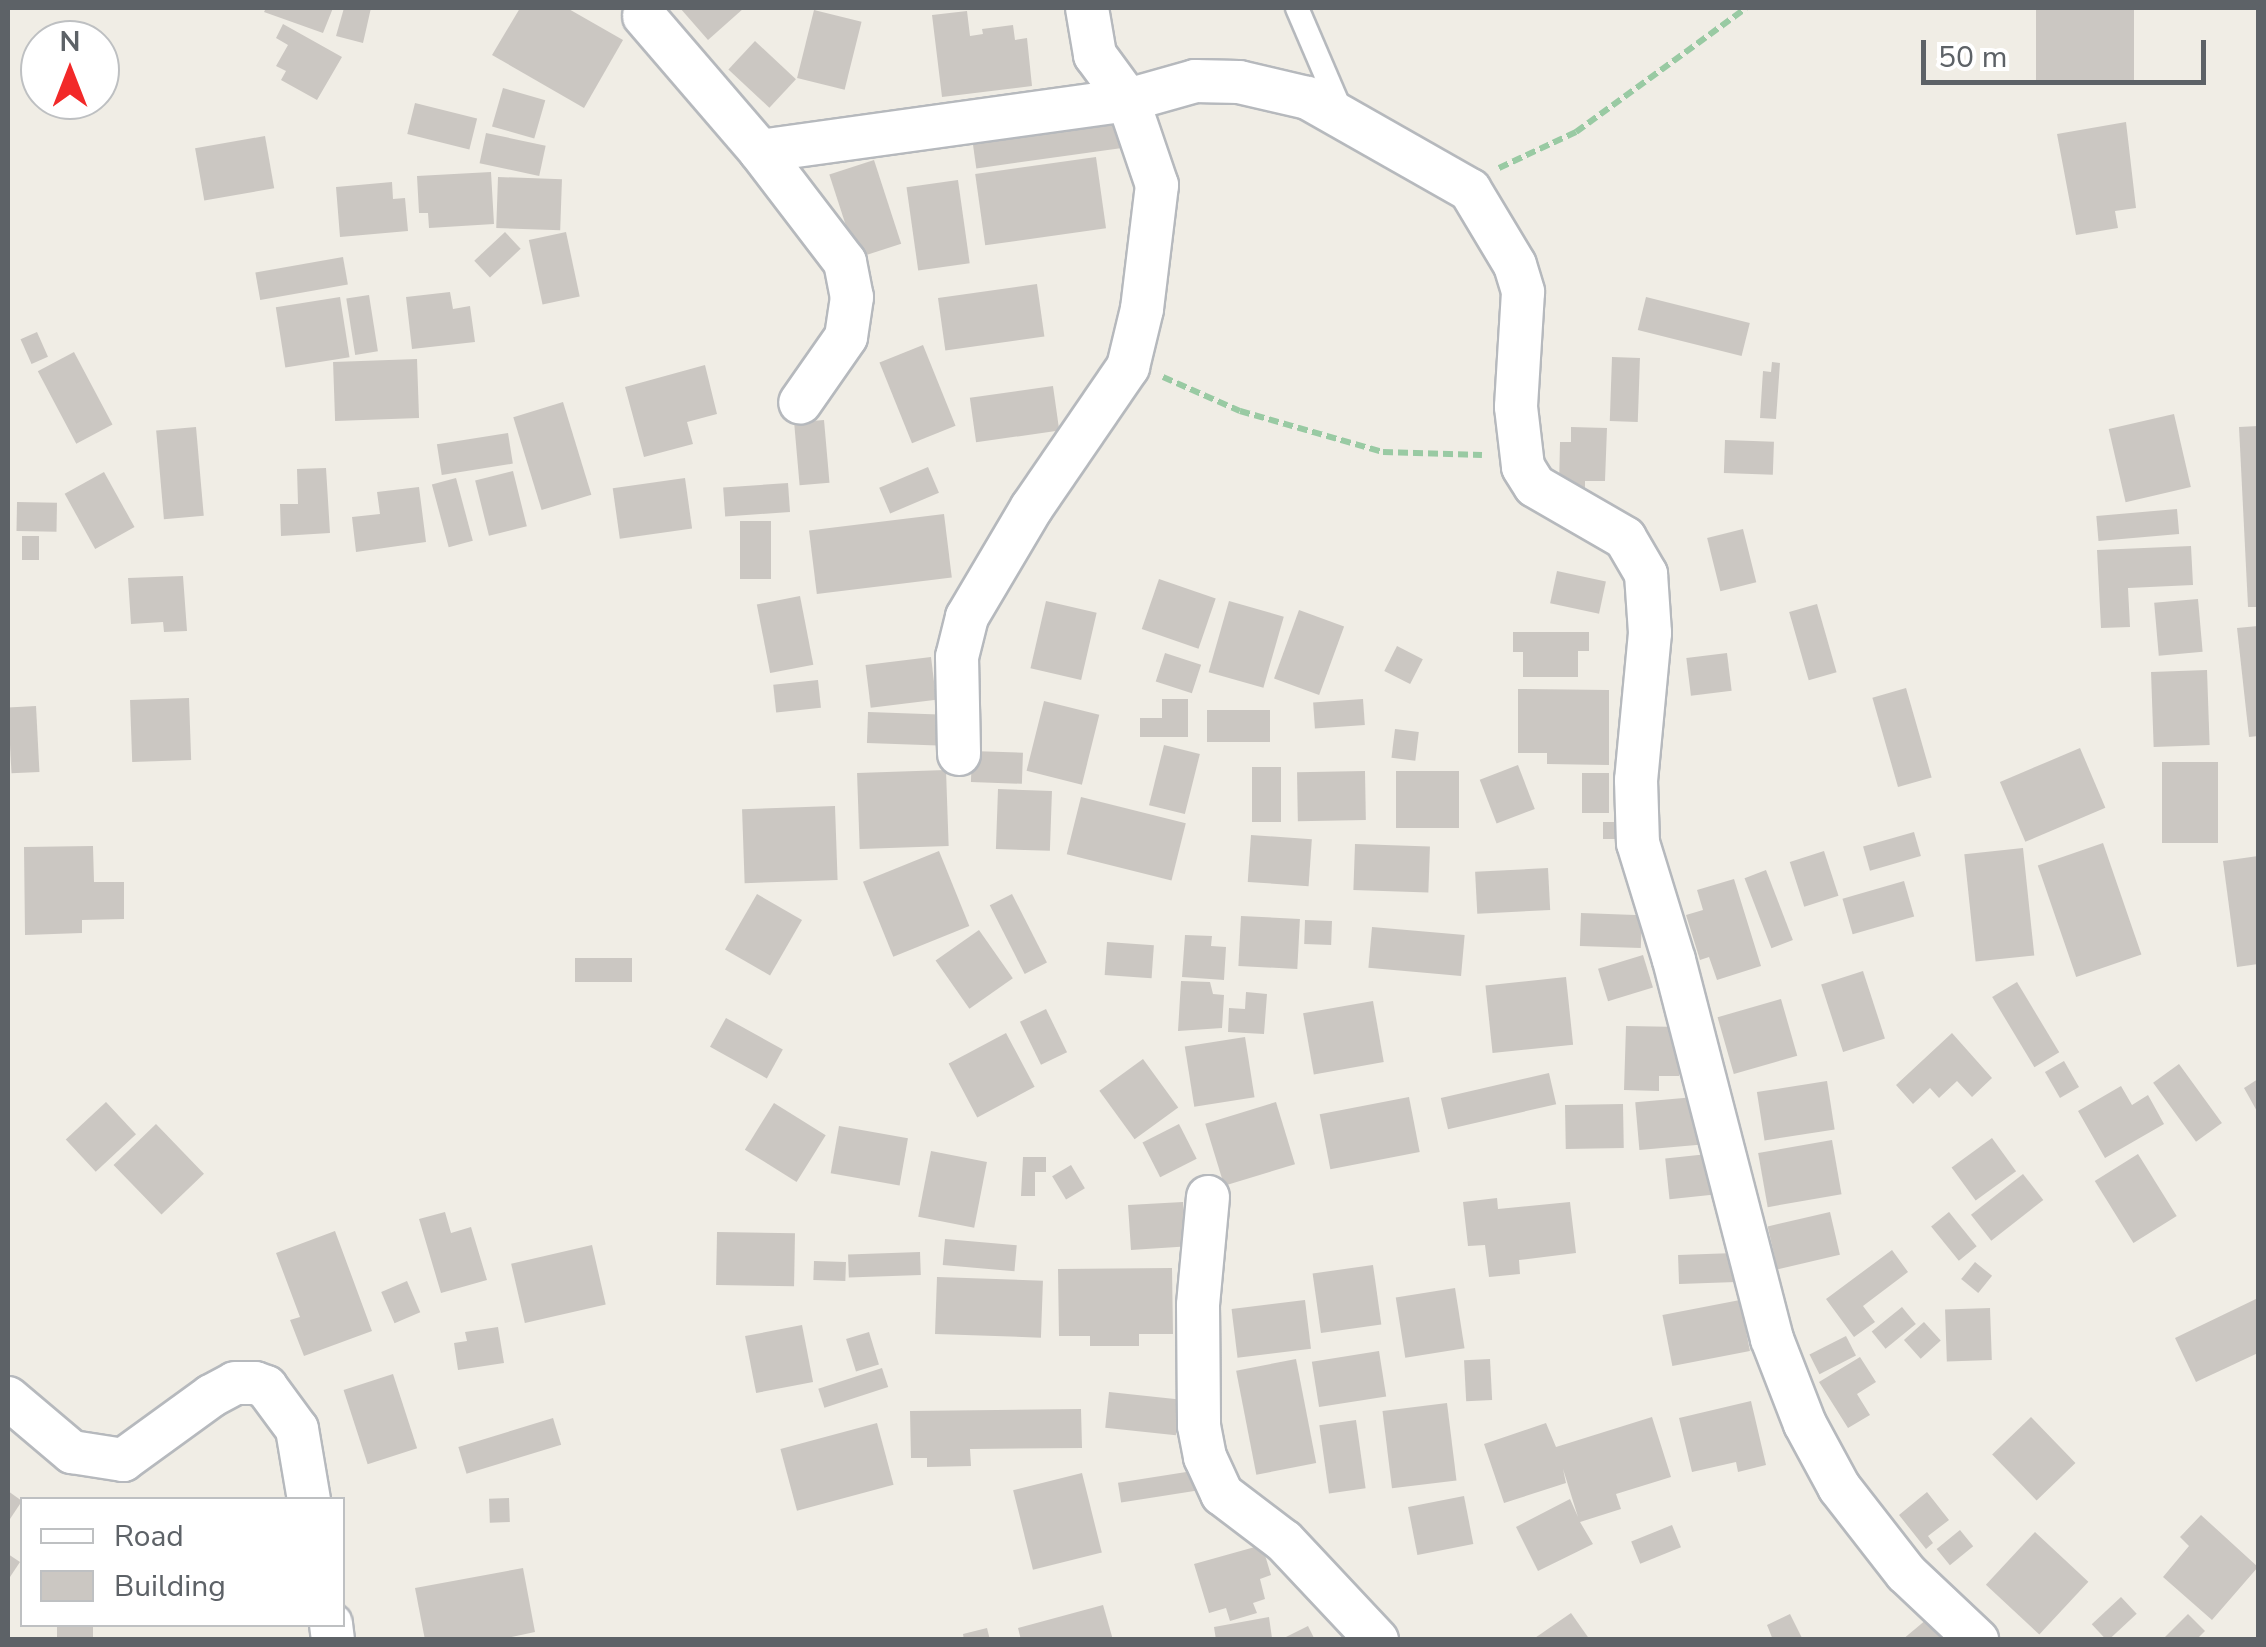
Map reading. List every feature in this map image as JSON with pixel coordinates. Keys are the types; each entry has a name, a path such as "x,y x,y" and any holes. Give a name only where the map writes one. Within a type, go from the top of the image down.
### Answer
{"street":[{"path":"959,754 957,657 966,617 1032,507 1128,367 1142,309 1157,185 1128,100 1096,55 1087,8"},
{"path":"644,16 837,250 852,282 846,337 800,403"},
{"path":"760,152 1128,100 1195,81 1239,82 1308,98 1470,190 1515,265 1523,292 1518,450 1535,486 1625,538 1646,574 1650,633 1636,780 1638,843 1674,960 1754,1273 1788,1382 1839,1487 1868,1527 1906,1573 1978,1640"},
{"path":"1208,1197 1198,1305 1199,1426 1205,1457 1222,1494 1284,1541 1376,1640"},
{"path":"8,1398 72,1452 123,1460 211,1396 235,1383 255,1383 266,1388 296,1429 308,1497"}],"lane":[{"path":"1296,8 1344,117"}],"path":[{"path":"1470,190 1494,171 1576,132 1746,8"},
{"path":"1128,367 1176,381 1240,410 1383,452 1479,456 1518,450"}],"building":[{"path":"266,8 333,8 323,33 264,12"},
{"path":"344,8 371,8 363,43 336,36"},
{"path":"520,8 567,8 623,40 584,108 492,55"},
{"path":"680,8 744,8 708,40"},
{"path":"2036,8 2134,8 2134,84 2036,84"},
{"path":"814,10 862,22 845,90 797,78"},
{"path":"967,11 970,36 983,34 982,29 1013,25 1015,40 1027,38 1032,86 942,97 932,15"},
{"path":"283,24 342,57 317,100 281,80 286,71 276,66 288,45 276,38"},
{"path":"755,41 796,79 769,108 728,70"},
{"path":"503,88 545,100 534,139 492,126"},
{"path":"415,103 477,118 469,150 407,134"},
{"path":"1119,113 1124,148 976,168 971,134"},
{"path":"2126,122 2136,208 2115,211 2118,228 2076,235 2057,134"},
{"path":"486,133 546,146 539,176 480,163"},
{"path":"265,136 274,188 204,201 195,148"},
{"path":"1096,157 1106,228 985,245 975,174"},
{"path":"874,160 901,244 856,258 829,175"},
{"path":"491,172 494,224 429,228 428,213 419,213 417,176"},
{"path":"498,177 562,179 560,230 496,228"},
{"path":"958,180 970,263 918,270 907,187"},
{"path":"392,182 393,199 405,198 408,231 340,237 336,187"},
{"path":"505,232 521,249 490,277 474,261"},
{"path":"566,232 580,297 543,304 529,240"},
{"path":"343,257 348,285 260,300 255,272"},
{"path":"1037,284 1044,336 945,350 938,298"},
{"path":"450,292 453,309 470,306 475,342 412,349 406,297"},
{"path":"369,295 378,351 355,355 346,299"},
{"path":"340,297 350,357 285,367 276,307"},
{"path":"1646,297 1750,323 1742,356 1638,330"},
{"path":"37,332 48,357 32,364 21,339"},
{"path":"923,345 956,426 912,443 879,363"},
{"path":"74,352 112,424 76,444 38,371"},
{"path":"1612,357 1640,358 1638,422 1610,421"},
{"path":"417,359 419,418 335,421 333,362"},
{"path":"1772,362 1780,363 1776,419 1760,418 1763,371 1771,372"},
{"path":"705,365 717,414 687,422 693,444 644,457 625,387"},
{"path":"1053,386 1059,431 976,442 970,398"},
{"path":"563,402 591,495 542,510 513,417"},
{"path":"2174,414 2191,487 2126,502 2109,429"},
{"path":"824,420 829,483 800,485 794,423"},
{"path":"2258,426 2258,607 2248,607 2239,427"},
{"path":"196,427 204,516 164,519 156,430"},
{"path":"1571,427 1607,428 1605,481 1585,481 1585,488 1559,487 1560,442 1571,442"},
{"path":"508,433 513,464 442,475 437,444"},
{"path":"1725,440 1774,442 1773,475 1724,473"},
{"path":"928,467 939,493 890,513 879,488"},
{"path":"326,468 330,533 281,536 280,504 298,504 297,469"},
{"path":"513,471 527,526 489,536 475,480"},
{"path":"104,472 135,527 95,549 65,494"},
{"path":"456,478 473,541 449,547 432,484"},
{"path":"685,478 692,529 620,539 613,488"},
{"path":"788,483 790,512 725,516 723,488"},
{"path":"419,487 426,542 356,552 352,517 380,514 377,492"},
{"path":"17,502 57,503 56,532 16,531"},
{"path":"2177,509 2179,534 2098,541 2096,516"},
{"path":"944,514 952,578 817,594 809,531"},
{"path":"740,521 771,521 771,579 740,579"},
{"path":"1743,529 1756,582 1720,591 1707,538"},
{"path":"22,536 39,536 39,560 22,560"},
{"path":"2191,546 2193,585 2128,588 2130,627 2101,628 2097,550"},
{"path":"1557,571 1606,581 1599,614 1550,603"},
{"path":"183,576 187,631 164,632 163,622 131,624 128,578"},
{"path":"1159,579 1216,599 1198,649 1142,629"},
{"path":"800,596 813,665 770,673 757,604"},
{"path":"2198,599 2203,652 2159,656 2154,603"},
{"path":"1046,601 1097,613 1081,680 1030,668"},
{"path":"1229,601 1284,617 1263,688 1209,672"},
{"path":"1817,604 1837,672 1809,680 1789,612"},
{"path":"1299,610 1344,626 1319,695 1274,679"},
{"path":"2258,626 2258,736 2249,737 2237,628"},
{"path":"1513,632 1589,632 1589,651 1578,651 1578,677 1523,677 1523,652 1513,652"},
{"path":"1397,646 1423,659 1410,684 1384,671"},
{"path":"1165,653 1201,665 1192,693 1156,682"},
{"path":"1727,653 1732,691 1691,696 1686,658"},
{"path":"931,657 936,700 871,708 865,665"},
{"path":"2207,670 2210,745 2154,747 2151,672"},
{"path":"818,680 821,708 776,713 773,685"},
{"path":"1906,688 1932,777 1898,787 1872,698"},
{"path":"1518,689 1609,690 1609,765 1547,764 1547,753 1518,753"},
{"path":"189,698 191,760 132,762 130,700"},
{"path":"1162,699 1188,699 1188,737 1140,737 1140,718 1162,718"},
{"path":"1363,699 1365,725 1315,728 1313,702"},
{"path":"1044,701 1099,715 1082,785 1027,771"},
{"path":"36,706 39,772 11,773 8,707"},
{"path":"1207,710 1270,710 1270,742 1207,742"},
{"path":"868,712 939,714 938,745 867,743"},
{"path":"1395,729 1419,732 1415,761 1391,758"},
{"path":"1164,745 1200,754 1185,814 1149,805"},
{"path":"2080,748 2105,808 2025,842 2000,782"},
{"path":"972,751 1023,753 1022,784 971,782"},
{"path":"2162,762 2218,762 2218,843 2162,843"},
{"path":"1518,765 1535,809 1497,824 1480,780"},
{"path":"1252,767 1281,767 1281,822 1252,822"},
{"path":"946,770 949,846 860,849 857,773"},
{"path":"1365,771 1366,820 1298,821 1297,772"},
{"path":"1396,771 1459,771 1459,828 1396,828"},
{"path":"1582,773 1609,773 1609,813 1582,813"},
{"path":"998,789 1052,791 1050,851 996,849"},
{"path":"1081,797 1186,823 1172,880 1067,854"},
{"path":"835,806 838,880 745,883 742,809"},
{"path":"1603,822 1621,822 1621,839 1603,839"},
{"path":"1914,832 1921,856 1870,871 1863,847"},
{"path":"1251,835 1312,839 1309,886 1248,882"},
{"path":"2103,843 2141,955 2076,977 2038,865"},
{"path":"1355,844 1430,847 1428,893 1353,890"},
{"path":"93,846 94,882 124,882 124,919 82,920 82,933 25,935 24,847"},
{"path":"2023,848 2034,955 1976,962 1964,854"},
{"path":"939,851 969,926 893,957 863,882"},
{"path":"1824,851 1839,896 1804,907 1790,862"},
{"path":"2258,856 2258,964 2237,967 2223,861"},
{"path":"1548,868 1550,910 1477,914 1475,872"},
{"path":"1766,870 1793,940 1771,948 1745,878"},
{"path":"1734,879 1761,966 1717,980 1709,957 1700,960 1686,915 1703,910 1697,890"},
{"path":"1904,881 1914,917 1853,934 1842,899"},
{"path":"757,894 802,920 770,975 725,949"},
{"path":"1012,894 1047,963 1025,974 990,905"},
{"path":"1581,913 1642,915 1641,948 1580,946"},
{"path":"1241,916 1300,919 1297,969 1238,966"},
{"path":"1305,920 1332,921 1331,945 1304,944"},
{"path":"1372,927 1465,935 1461,976 1368,968"},
{"path":"979,930 1013,978 969,1009 936,960"},
{"path":"1185,935 1212,936 1211,946 1226,947 1224,980 1182,977"},
{"path":"1107,942 1154,945 1152,978 1105,975"},
{"path":"1643,955 1653,988 1608,1001 1598,969"},
{"path":"575,958 632,958 632,982 575,982"},
{"path":"1863,971 1885,1039 1843,1052 1821,985"},
{"path":"1566,977 1573,1045 1493,1053 1485,985"},
{"path":"1181,981 1210,982 1213,994 1224,995 1222,1028 1178,1031"},
{"path":"2017,982 2059,1052 2034,1067 1992,997"},
{"path":"1246,992 1267,994 1264,1034 1228,1032 1229,1008 1245,1009"},
{"path":"1781,999 1797,1056 1734,1074 1718,1017"},
{"path":"1373,1001 1384,1062 1314,1074 1303,1013"},
{"path":"1046,1009 1067,1052 1041,1065 1020,1022"},
{"path":"726,1018 783,1050 767,1078 710,1047"},
{"path":"1626,1026 1681,1027 1679,1076 1659,1076 1659,1091 1624,1090"},
{"path":"1006,1033 1035,1087 977,1117 949,1064"},
{"path":"1952,1033 1992,1078 1972,1097 1957,1081 1939,1098 1930,1088 1913,1104 1896,1085"},
{"path":"1245,1037 1255,1097 1194,1107 1185,1047"},
{"path":"1143,1059 1178,1108 1135,1139 1099,1091"},
{"path":"2064,1061 2079,1087 2060,1098 2045,1072"},
{"path":"2179,1064 2222,1123 2196,1142 2153,1083"},
{"path":"1549,1073 1556,1104 1448,1129 1441,1098"},
{"path":"2258,1079 2258,1113 2244,1088"},
{"path":"1827,1081 1835,1129 1765,1141 1757,1092"},
{"path":"2121,1086 2132,1105 2148,1095 2164,1124 2105,1158 2078,1111"},
{"path":"1409,1097 1420,1152 1330,1169 1320,1114"},
{"path":"1695,1097 1699,1145 1639,1150 1635,1102"},
{"path":"106,1102 136,1134 96,1172 66,1140"},
{"path":"1276,1102 1295,1164 1224,1186 1205,1124"},
{"path":"774,1103 826,1135 797,1182 745,1150"},
{"path":"1623,1104 1624,1148 1566,1149 1565,1105"},
{"path":"156,1124 204,1174 161,1215 114,1165"},
{"path":"1179,1124 1197,1159 1160,1177 1142,1143"},
{"path":"839,1126 908,1138 900,1185 831,1173"},
{"path":"1992,1138 2016,1171 1976,1201 1952,1167"},
{"path":"1832,1140 1842,1194 1768,1207 1758,1153"},
{"path":"931,1151 987,1162 974,1228 918,1217"},
{"path":"1708,1154 1712,1195 1670,1199 1665,1158"},
{"path":"2138,1154 2177,1216 2133,1243 2095,1181"},
{"path":"1023,1157 1046,1157 1046,1172 1035,1172 1035,1196 1021,1196"},
{"path":"1071,1165 1085,1188 1066,1199 1052,1176"},
{"path":"2023,1174 2043,1200 1991,1241 1971,1215"},
{"path":"1497,1198 1498,1209 1570,1202 1576,1253 1519,1260 1520,1274 1489,1277 1485,1245 1468,1246 1463,1202"},
{"path":"1183,1202 1192,1246 1131,1250 1128,1205"},
{"path":"445,1212 451,1233 471,1227 487,1280 441,1293 419,1219"},
{"path":"1830,1212 1840,1255 1778,1269 1768,1226"},
{"path":"1949,1212 1977,1246 1959,1261 1931,1226"},
{"path":"335,1231 372,1331 304,1356 290,1320 300,1317 276,1253"},
{"path":"717,1232 795,1233 794,1286 716,1285"},
{"path":"945,1239 1017,1245 1014,1271 943,1265"},
{"path":"592,1245 606,1304 525,1323 511,1264"},
{"path":"1892,1250 1908,1272 1863,1306 1875,1322 1854,1337 1826,1299"},
{"path":"920,1252 921,1275 849,1277 848,1255"},
{"path":"1735,1253 1736,1282 1679,1284 1678,1255"},
{"path":"814,1261 846,1262 845,1281 813,1280"},
{"path":"1975,1262 1992,1276 1978,1293 1961,1279"},
{"path":"1373,1265 1381,1324 1321,1333 1313,1273"},
{"path":"1172,1268 1173,1334 1139,1334 1139,1346 1090,1346 1090,1336 1059,1336 1058,1269"},
{"path":"937,1277 1043,1281 1041,1338 935,1334"},
{"path":"407,1281 420,1312 395,1323 381,1292"},
{"path":"1455,1288 1465,1348 1405,1358 1396,1297"},
{"path":"2258,1298 2258,1353 2196,1382 2175,1338"},
{"path":"1305,1300 1311,1349 1238,1358 1232,1309"},
{"path":"1740,1300 1750,1351 1672,1366 1662,1315"},
{"path":"1902,1307 1916,1324 1886,1349 1872,1332"},
{"path":"1990,1308 1992,1360 1947,1362 1945,1310"},
{"path":"1924,1322 1941,1341 1921,1359 1904,1340"},
{"path":"802,1325 813,1382 756,1393 745,1336"},
{"path":"498,1327 504,1363 458,1370 454,1343 467,1341 465,1332"},
{"path":"869,1332 879,1365 856,1372 846,1339"},
{"path":"1846,1336 1856,1356 1819,1374 1809,1355"},
{"path":"1379,1351 1386,1396 1319,1407 1312,1362"},
{"path":"1860,1357 1876,1382 1857,1394 1870,1415 1848,1428 1819,1382"},
{"path":"1296,1359 1316,1463 1256,1475 1236,1371"},
{"path":"1490,1359 1492,1400 1466,1401 1464,1360"},
{"path":"882,1368 888,1387 824,1408 818,1389"},
{"path":"393,1374 417,1448 368,1464 344,1390"},
{"path":"1109,1392 1180,1399 1176,1435 1105,1428"},
{"path":"1751,1401 1766,1465 1738,1472 1736,1462 1692,1472 1679,1418"},
{"path":"1447,1403 1457,1480 1392,1488 1382,1411"},
{"path":"1081,1409 1082,1448 970,1449 971,1466 927,1467 927,1458 911,1458 910,1411"},
{"path":"1652,1417 1671,1477 1616,1494 1621,1509 1580,1522 1593,1544 1538,1571 1516,1527 1570,1499 1578,1517 1563,1469 1566,1483 1504,1503 1484,1444 1546,1423 1556,1447"},
{"path":"2031,1417 2075,1463 2037,1501 1992,1455"},
{"path":"553,1418 561,1445 467,1474 458,1447"},
{"path":"1356,1420 1366,1488 1329,1493 1319,1425"},
{"path":"877,1423 894,1485 797,1511 780,1449"},
{"path":"1199,1470 1202,1490 1121,1503 1118,1483"},
{"path":"1082,1473 1102,1553 1033,1570 1013,1490"},
{"path":"8,1491 20,1500 20,1504 8,1522"},
{"path":"1927,1492 1949,1520 1928,1536 1933,1543 1926,1549 1899,1515"},
{"path":"1464,1496 1473,1544 1417,1555 1408,1507"},
{"path":"509,1498 510,1522 490,1523 489,1499"},
{"path":"2201,1515 2258,1567 2212,1620 2163,1577 2189,1546 2180,1537"},
{"path":"1672,1525 1681,1547 1640,1564 1631,1541"},
{"path":"1960,1530 1973,1546 1950,1565 1937,1549"},
{"path":"2035,1532 2088,1582 2039,1634 1986,1585"},
{"path":"1262,1545 1271,1575 1260,1579 1265,1599 1253,1603 1257,1613 1230,1621 1226,1608 1209,1613 1194,1564"},
{"path":"8,1554 20,1562 8,1580"},
{"path":"523,1568 535,1632 497,1640 425,1640 415,1588"},
{"path":"2121,1597 2137,1614 2109,1640 2092,1624"},
{"path":"1103,1605 1113,1640 1021,1640 1018,1628"},
{"path":"1571,1613 1590,1640 1532,1640"},
{"path":"1790,1614 1803,1640 1773,1640 1767,1625"},
{"path":"2188,1614 2205,1631 2196,1640 2162,1640"},
{"path":"1269,1617 1272,1638 1216,1640 1214,1627"},
{"path":"1927,1619 1945,1640 1902,1640"},
{"path":"1308,1626 1315,1640 1280,1640"},
{"path":"57,1627 93,1627 93,1640 57,1640"},
{"path":"987,1628 990,1640 964,1640 963,1634"}]}
